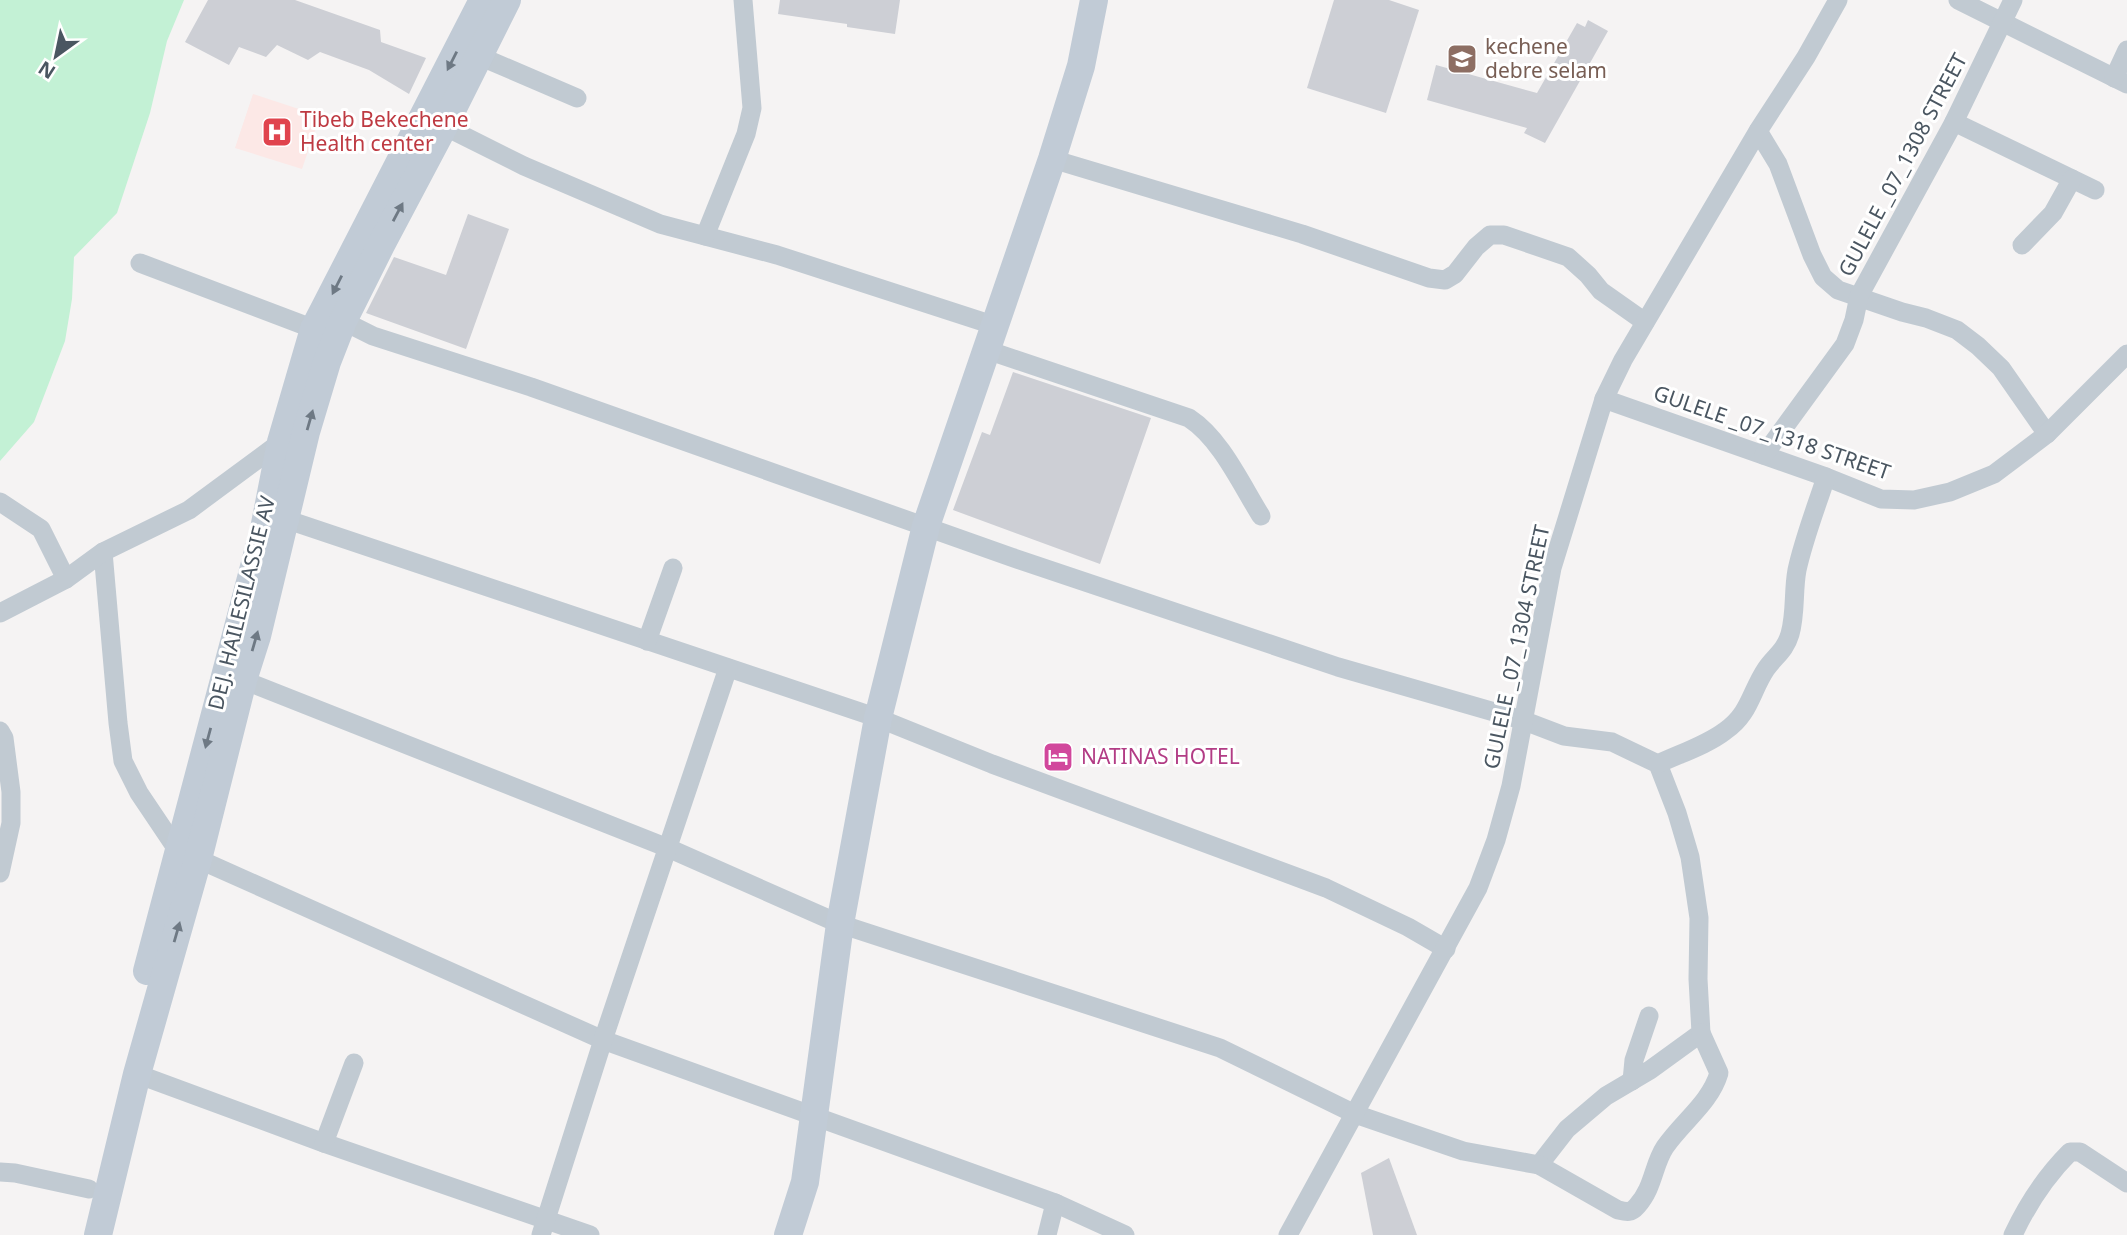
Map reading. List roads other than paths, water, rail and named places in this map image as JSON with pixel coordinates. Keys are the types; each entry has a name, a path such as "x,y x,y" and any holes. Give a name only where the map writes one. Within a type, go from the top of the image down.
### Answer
{"main road":[{"name":"DEJ. HAILESILASSIE AV","path":"78,1235 89,1189 188,855 264,529 281,442 314,329 483,0"},
{"path":"98,1235 188,855 257,636 327,362 343,321 381,245 508,0"},
{"path":"788,1235 805,1182 841,924 878,718 926,526 1052,159 1080,66 1094,0"}],"street":[{"path":"705,236 746,134 752,107 743,0"},
{"name":"GULELE _07_1304 STREET","path":"1288,1235 1446,949 1478,888 1496,841 1511,786 1552,568 1604,399 1645,322 1838,0"},
{"path":"1958,0 2121,81 2127,50"},
{"name":"GULELE _07_1308 STREET","path":"1764,455 1845,344 1859,296 1954,122 2012,0"},
{"path":"479,57 577,98"},
{"path":"1954,122 2095,190"},
{"path":"444,127 524,166 660,224 777,255 1189,418 1214,440 1261,516"},
{"path":"1758,131 1778,164 1823,277 1838,290 1957,330 1978,345 2001,368 2047,434"},
{"path":"1052,159 1302,234 1429,278 1445,280 1455,274 1476,247 1490,235 1504,234 1568,257 1601,291 1645,322"},
{"path":"2022,245 2053,214 2072,180"},
{"path":"140,263 314,329"},
{"path":"243,680 668,848 841,924 1220,1048 1355,1114 1463,1151 1539,1165 1618,1210 1628,1212 1635,1209 1649,1191 1664,1148 1715,1086 1719,1073 1702,1033 1698,979 1699,918 1690,857 1658,764 1612,742 1564,736 1522,720 1338,667 926,526 635,422 373,336 343,321"},
{"name":"GULELE _07_1318 STREET","path":"1604,399 1881,499 1914,500 1950,492 1994,474 2047,434 2127,354"},
{"path":"0,613 66,579 103,552 189,510 281,442"},
{"path":"1658,764 1707,743 1726,731 1738,720 1766,669 1782,652 1790,636 1797,572 1826,477"},
{"path":"0,502 41,529 66,579"},
{"path":"285,519 878,718 992,764 1326,888 1408,927 1446,949"},
{"path":"103,552 118,723 124,761 139,793 188,855 603,1040 1055,1203 1125,1235"},
{"path":"647,641 673,568"},
{"path":"544,1227 603,1040 728,668"},
{"path":"0,731 4,738 11,792 11,823 0,873"},
{"path":"1632,1081 1634,1060 1648,1016"},
{"path":"1539,1165 1567,1129 1606,1096 1650,1070 1702,1033"},
{"path":"324,1143 354,1063"},
{"path":"137,1074 544,1227 590,1235"},
{"path":"2013,1235 2024,1210 2070,1152 2080,1152 2127,1183"},
{"path":"0,1172 89,1189"},
{"path":"1047,1235 1055,1203"}],"place":[{"name":"kechene debre selam","path":"1462,59"},
{"name":"Tibeb Bekechene Health center","path":"277,132"},
{"name":"NATINAS HOTEL","path":"1058,757"}]}
